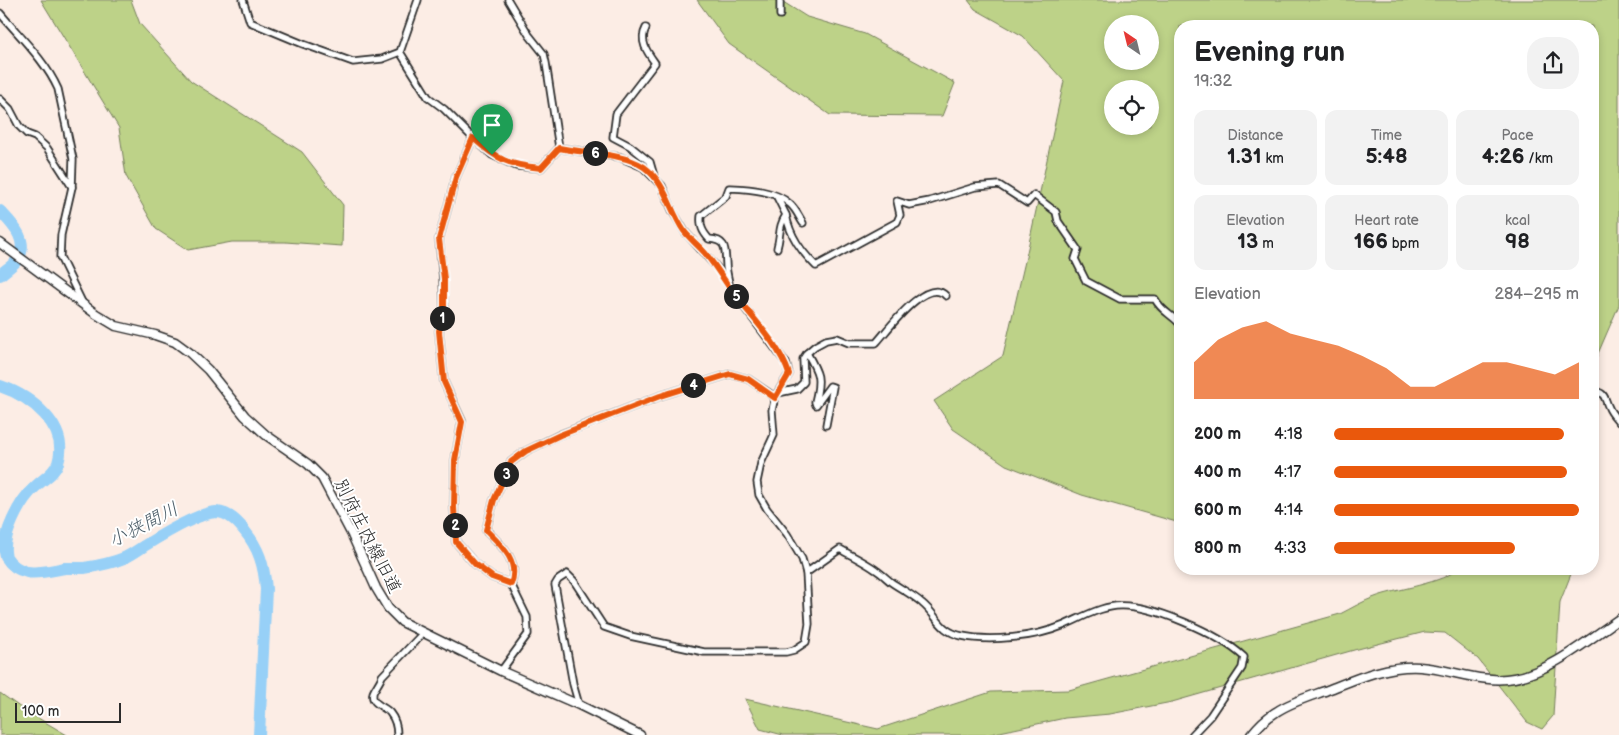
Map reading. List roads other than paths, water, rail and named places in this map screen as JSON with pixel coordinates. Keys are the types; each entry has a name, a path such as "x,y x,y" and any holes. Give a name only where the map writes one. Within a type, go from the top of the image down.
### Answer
{"street":[{"path":"243,0 250,22 353,62 382,59 400,52 418,0"},
{"path":"508,0 529,35 544,54 559,148"},
{"path":"780,0 780,15"},
{"path":"0,13 54,78 58,89 73,158 72,187 61,235 60,257 82,304"},
{"path":"646,28 643,35 646,51 655,63 616,114 613,137 630,146 650,162 655,178"},
{"path":"400,52 428,97 444,109 492,155 516,166 541,168 559,148"},
{"path":"0,99 10,109 18,126 26,134 35,137 47,148 72,187"},
{"path":"473,138 456,177 439,239 444,279 444,308 439,331 444,382 462,422 455,460 454,507 456,542 475,564 492,577 511,584 527,616 528,634 501,671"},
{"path":"559,148 620,157 643,167 655,178 662,186 673,212 685,232 720,271 730,288 786,364 789,374 776,395 772,410 774,434 761,462 757,482 759,495 767,509 787,534 802,560 806,573 809,624 806,642 794,650 775,652 704,652 604,627 574,581 567,574 554,585 573,684 579,705"},
{"path":"777,197 786,215 788,228 795,241 816,266 897,222 900,215 897,201 909,205 930,201 975,187 999,185 1027,203 1034,195 1056,212 1058,221 1078,250 1075,259 1086,281 1120,299 1155,299 1160,309 1174,317"},
{"path":"730,288 724,245 715,239 709,239 704,234 700,225 702,216 726,196 729,188 770,193 789,203 803,223"},
{"path":"778,248 780,225 786,215"},
{"name":"別府庄内線旧道","path":"0,243 82,304 116,326 155,335 175,342 208,370 245,416 266,435 308,464 322,478 388,608 402,622 501,671 579,705 640,735"},
{"path":"511,584 515,575 513,561 486,530 494,500 511,462 517,456 592,422 660,396 730,374 748,379 776,395 797,389 804,382 803,359 815,346 826,340 837,338 849,343 876,343 908,306 921,296 932,292 945,293 946,296"},
{"path":"807,353 818,374 816,405 830,386 833,387 826,425"},
{"path":"1599,392 1606,397 1609,408 1619,422"},
{"path":"806,573 840,549 876,570 890,582 923,603 943,628 965,637 1008,638 1036,634 1116,606 1151,610 1188,624 1226,642 1244,656 1242,668 1210,716 1192,735"},
{"path":"1251,735 1263,722 1282,708 1387,669 1421,667 1498,680 1511,679 1533,673 1559,659 1619,619"},
{"path":"397,735 396,725 390,712 378,704 373,698 373,693 380,684 382,676 423,633"}],"waterway":[{"name":"小狭間川","path":"0,211 18,232 22,245 18,259 0,275"},
{"name":"小狭間川","path":"0,386 23,397 45,414 53,425 60,449 56,467 29,493 13,520 5,549 6,557 12,565 27,572 46,572 109,563 129,555 199,516 216,512 232,518 249,537 260,557 266,589 259,735"}]}
